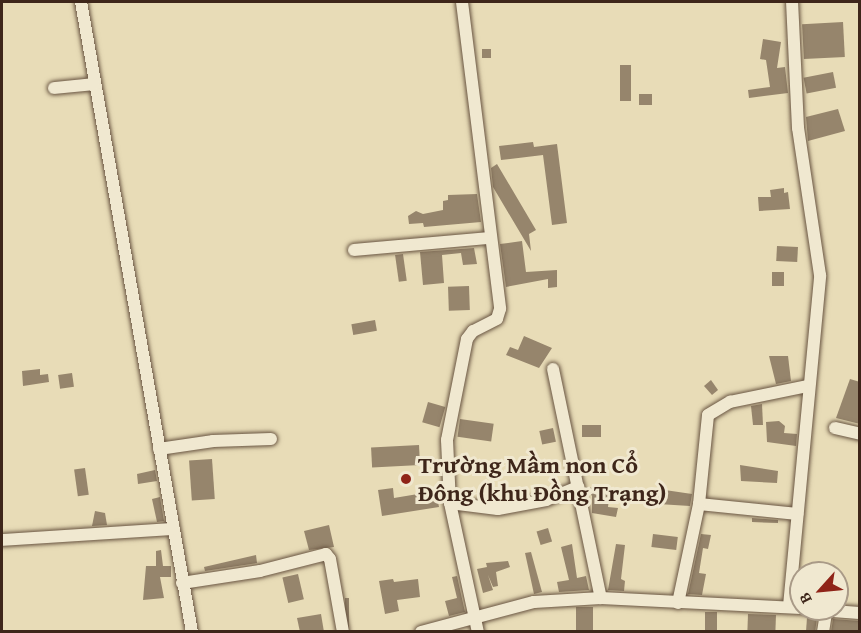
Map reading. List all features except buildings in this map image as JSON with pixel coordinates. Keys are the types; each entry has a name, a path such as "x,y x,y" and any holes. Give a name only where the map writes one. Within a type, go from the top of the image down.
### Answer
{"street":[{"path":"81,2 192,632"},
{"path":"462,2 478,107 489,238 500,309 494,321 469,335 447,440 450,503 478,632"},
{"path":"792,2 798,128 820,275 819,317 808,386 797,514 796,561"},
{"path":"54,88 94,84"},
{"path":"354,250 489,238"},
{"path":"553,369 601,598"},
{"path":"678,603 699,504 706,419 710,411 730,402 808,386"},
{"path":"836,428 860,434"},
{"path":"159,449 213,441 271,439"},
{"path":"450,503 498,510 546,500 578,488"},
{"path":"699,504 797,514"},
{"path":"2,540 174,529"},
{"path":"182,583 260,571 326,554 330,559 343,632"},
{"path":"421,632 534,602 601,598 789,607"}],"place":[{"name":"Trường Mầm non Cổ Đông (khu Đồng Trạng)","path":"406,479"}]}
